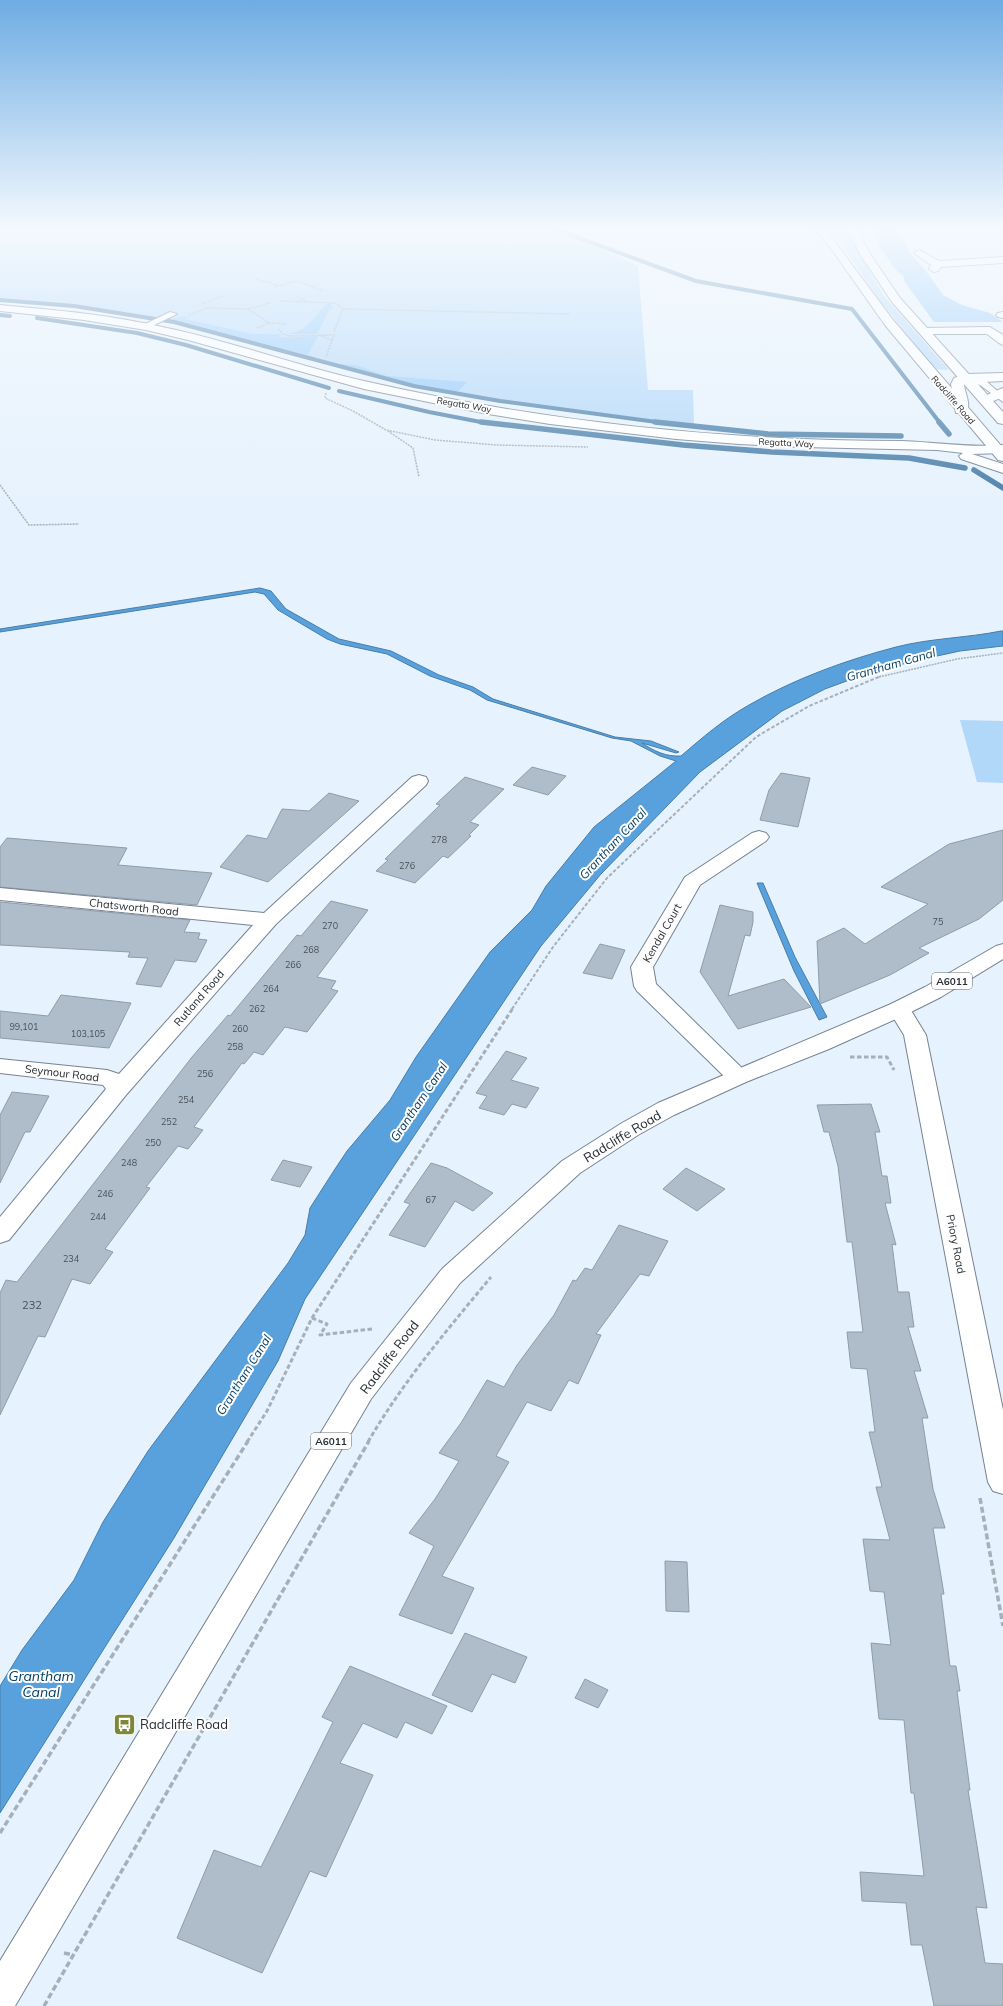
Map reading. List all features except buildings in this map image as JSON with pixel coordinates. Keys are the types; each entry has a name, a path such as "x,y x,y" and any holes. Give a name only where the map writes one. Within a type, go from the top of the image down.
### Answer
{"main road":[{"name":"Regatta Way","path":"109,321 145,326 240,349 362,385 444,402 534,416 647,431 734,440 822,445 937,446 966,450 999,448"},
{"name":"Radcliffe Road","path":"887,321 961,410 999,448"},
{"path":"914,321 965,380 997,397 1003,420"},
{"path":"923,331 990,330 1003,341"},
{"path":"961,410 964,402 956,385 965,380 1003,377"},
{"path":"934,378 983,383 1003,383"},
{"path":"937,446 1003,469"},
{"name":"Rutland Road","path":"0,1234 118,1090 268,920 419,781"},
{"name":"Kendal Court","path":"738,1077 645,986 642,967 692,881 759,837"},
{"name":"Chatsworth Road","path":"0,894 268,920"},
{"name":"Radcliffe Road","path":"0,1996 361,1391 451,1276 571,1168 636,1126 666,1109 738,1077 821,1044 899,1009 932,992 1003,950"},
{"name":"Priory Road","path":"899,1009 915,1035 1003,1482"},
{"name":"Seymour Road","path":"0,1066 107,1078 114,1081 118,1090"}],"lane":[{"path":"145,326 157,321"},
{"path":"983,383 997,397"}],"path":[{"path":"265,321 269,323"},
{"path":"334,332 338,321"},
{"path":"257,328 269,323 287,324"},
{"path":"278,329 283,334 290,336 334,335 325,361"},
{"path":"319,335 332,341"},
{"path":"330,390 326,393 325,398 353,411 413,448 419,478"},
{"path":"386,430 435,440 496,445 588,447"},
{"path":"0,484 29,525 79,524"},
{"path":"0,1833 267,1410 312,1318 553,947 607,878 756,737 809,706 882,676 957,659 1003,653"},
{"path":"842,1057 888,1057 896,1076"},
{"path":"44,2006 378,1425 432,1348 496,1271"},
{"path":"312,1318 327,1324 320,1336 372,1329"},
{"path":"979,1493 1003,1626"},
{"path":"0,1826 5,1824"}],"shaded area":[{"path":"161,321 642,321 648,390 693,390 694,426 495,400 419,386 325,363 175,323"},
{"path":"171,321 192,321 252,334 282,334 279,336 281,337 318,336 308,355"},
{"path":"312,321 324,321 317,334 287,334 294,333"},
{"path":"896,321 906,321 949,370 935,369"},
{"path":"933,321 1001,321 1003,322 934,322"},
{"path":"337,364 356,365 387,376 467,382 457,393 419,386"},
{"path":"960,720 1003,721 1003,783 977,782"}],"water":[{"name":"Grantham Canal","path":"260,588 271,591 286,609 339,639 391,651 439,675 473,687 493,699 615,737 651,741 679,752 676,753 642,743 651,749 670,756 681,756 722,722 749,705 784,687 839,664 909,644 1001,631 1003,631 1003,646 960,651 914,661 863,675 825,689 782,711 700,772 601,874 541,946 305,1299 278,1361 174,1538 0,1813 0,1686 22,1650 74,1580 103,1522 148,1451 288,1263 305,1235 310,1208 335,1169 347,1151 390,1100 416,1057 490,952 532,910 546,886 594,827 676,761 660,756 631,741 612,738 487,700 470,690 430,676 387,654 340,644 327,639 278,610 264,594 255,592 0,632 0,629"},
{"path":"757,883 763,883 795,957 827,1017 819,1020 794,971"}],"waterway":[{"path":"54,321 137,333 186,345 329,388"},
{"path":"165,321 414,386 500,401 662,423"},
{"path":"861,321 940,423"},
{"path":"339,391 429,412 486,423"},
{"path":"481,422 683,445 772,452 909,458 965,468"},
{"path":"655,422 662,423"},
{"path":"939,422 949,434"},
{"path":"662,423 768,434 901,436"},
{"path":"974,470 1003,488"}],"place":[{"name":"Radcliffe Road","path":"125,1724"}]}
